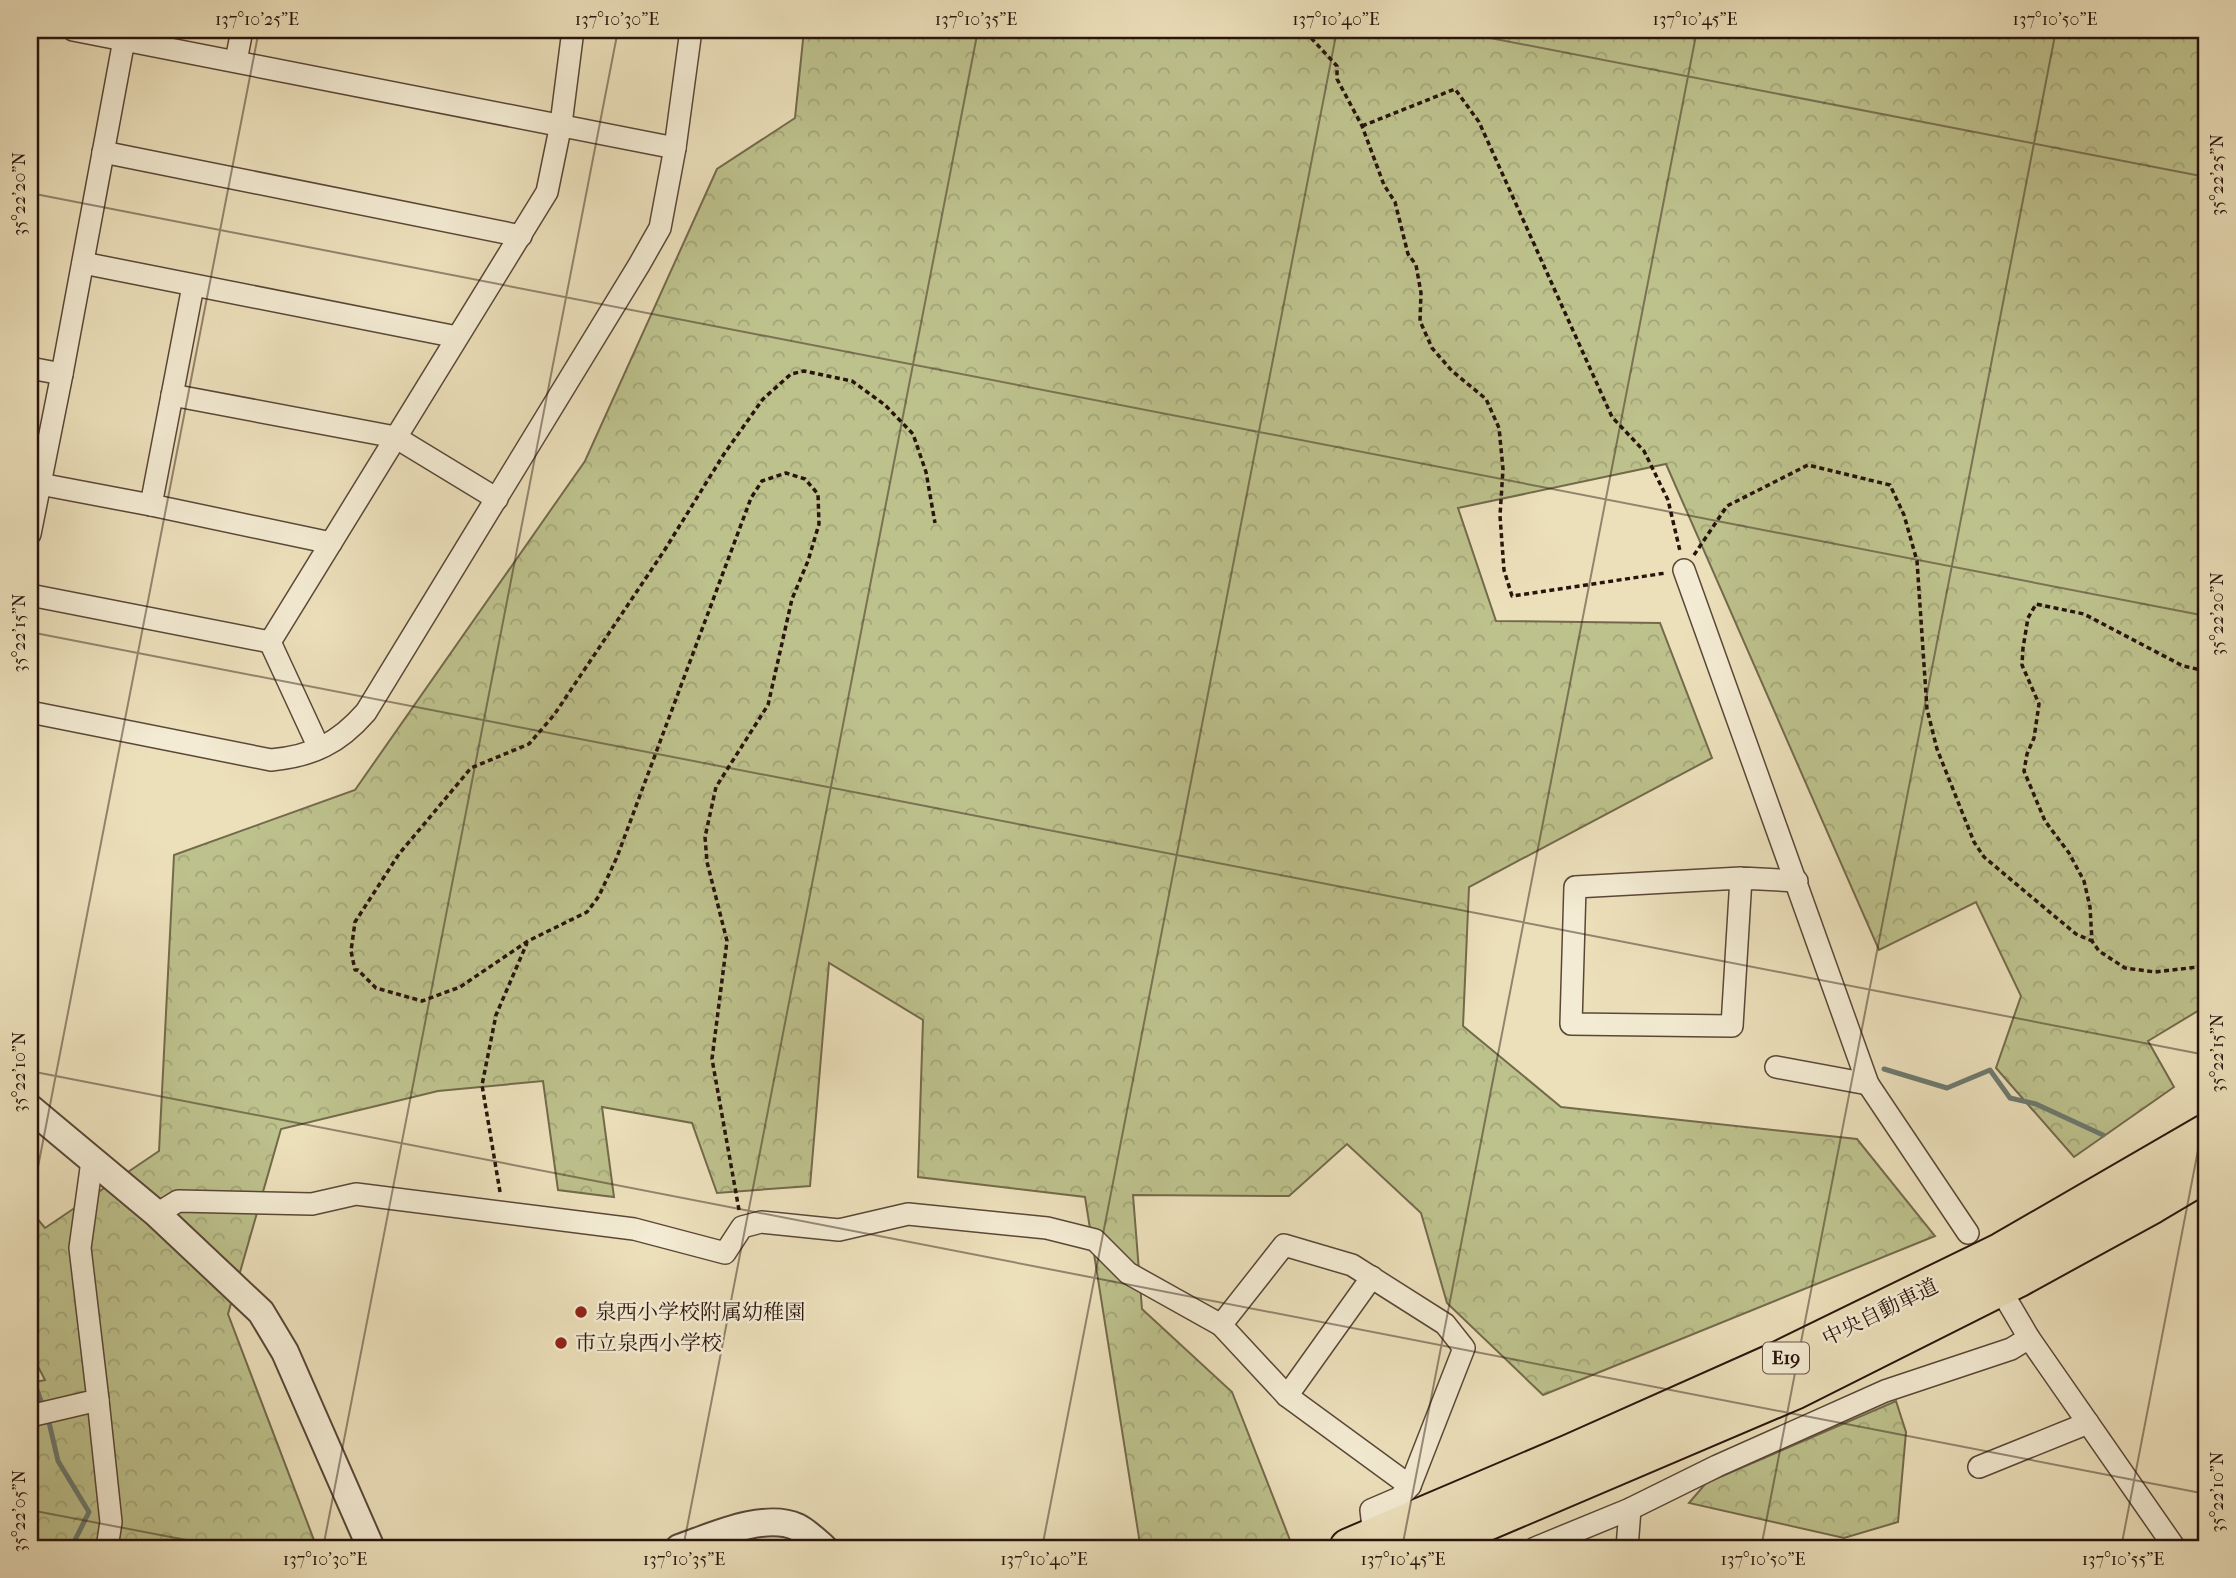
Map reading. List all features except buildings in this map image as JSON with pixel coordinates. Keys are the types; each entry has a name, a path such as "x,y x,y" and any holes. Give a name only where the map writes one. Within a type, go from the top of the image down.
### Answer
{"highway":[{"name":"中央自動車道","path":"1361,1537 1570,1454 1782,1360 2002,1252 2206,1135"},
{"name":"中央自動車道","path":"1423,1548 1794,1390 2018,1278 2206,1172"}],"street":[{"path":"73,30 675,148"},
{"path":"236,61 242,30"},
{"path":"271,642 547,192 561,124 573,30"},
{"path":"30,712 271,760 294,758 319,748 335,741 354,726 366,712 497,499 660,228 675,148 691,30"},
{"path":"30,534 124,40"},
{"path":"103,152 521,236"},
{"path":"83,263 457,337"},
{"path":"151,505 193,286"},
{"path":"30,368 62,374"},
{"path":"172,395 395,437 497,499"},
{"path":"40,484 331,543"},
{"path":"1684,570 1868,1084 1968,1233"},
{"path":"30,595 271,642"},
{"path":"271,642 319,748"},
{"path":"1741,878 1732,1026 1571,1024 1575,887 1741,878 1797,881"},
{"path":"1776,1067 1868,1084"},
{"path":"30,1108 157,1214 261,1312 285,1352 371,1548"},
{"path":"92,1161 80,1248 111,1522 107,1548"},
{"path":"157,1214 178,1200 312,1204 356,1194 634,1229 725,1253 742,1227 761,1222 839,1230 908,1214 1047,1228 1095,1240 1128,1273 1221,1325 1287,1396 1410,1486"},
{"path":"1221,1325 1284,1245 1352,1265 1445,1324 1464,1348 1410,1486 1399,1498 1371,1510 1361,1537"},
{"path":"1287,1396 1372,1277"},
{"path":"2009,1304 2029,1338 2175,1548"},
{"path":"1535,1548 1630,1509 1717,1466 1885,1391 2011,1349 2029,1338"},
{"path":"31,1416 97,1400"},
{"path":"1979,1467 2088,1423"},
{"path":"1627,1548 1630,1509"},
{"path":"679,1548 751,1524 776,1523 796,1527 824,1548"}],"path":[{"path":"1308,30 1312,39 1337,66 1337,79 1362,126 1384,185 1395,202 1408,254 1416,265 1421,293 1420,321 1432,348 1452,371 1486,399 1499,428 1503,469 1500,516 1504,570 1512,596 1684,570 1727,506 1808,465 1890,485 1904,515 1917,561 1927,709 1937,748 1975,842 1984,857 2034,900 2125,968 2155,972 2206,966"},
{"path":"2200,30 2206,40"},
{"path":"1362,126 1455,89 1479,122 1612,417 1644,451 1668,500 1684,570"},
{"path":"742,1227 712,1059 727,941 707,862 705,837 716,787 768,705 792,599 808,561 819,524 818,494 805,479 786,473 762,481 751,498 617,857 599,896 587,912 528,941 460,987 422,1001 376,988 355,970 351,951 355,922 399,854 471,768 529,744 554,715 664,551 724,454 763,399 791,374 804,372 852,381 885,405 914,435 926,472 935,523"},
{"path":"2092,941 2090,907 2084,881 2069,853 2045,821 2024,771 2034,738 2039,704 2022,665 2028,618 2036,604 2084,614 2183,666 2206,671"},
{"path":"503,1211 482,1085 496,1015 528,941"}],"green space":[{"path":"804,30 2206,30 2206,1006 2148,1041 2174,1087 2074,1157 1996,1068 2021,996 1976,902 1879,950 1666,464 1458,508 1496,621 1660,623 1712,758 1469,887 1463,1026 1561,1107 1857,1139 1935,1236 1543,1395 1447,1303 1421,1213 1347,1144 1289,1196 1133,1195 1142,1309 1232,1392 1290,1540 1265,1548 1136,1548 1140,1544 1085,1197 918,1177 923,1020 829,963 810,1186 717,1193 692,1123 602,1107 614,1197 558,1190 543,1081 438,1091 281,1129 228,1314 317,1548 30,1548 30,1383 45,1380 30,1351 30,1210 45,1228 159,1151 174,855 355,790 585,461 717,169 795,118"},
{"path":"1896,1401 1906,1432 1898,1522 1844,1538 1689,1503 1706,1483"}],"waterway":[{"path":"1884,1069 1947,1088 1990,1070 2010,1098 2036,1104 2103,1135"},
{"path":"34,1382 44,1409"},
{"path":"48,1418 58,1461 89,1512 71,1548"}],"place":[{"name":"泉西小学校附属幼稚園","path":"581,1312"},
{"name":"市立泉西小学校","path":"561,1343"}]}
